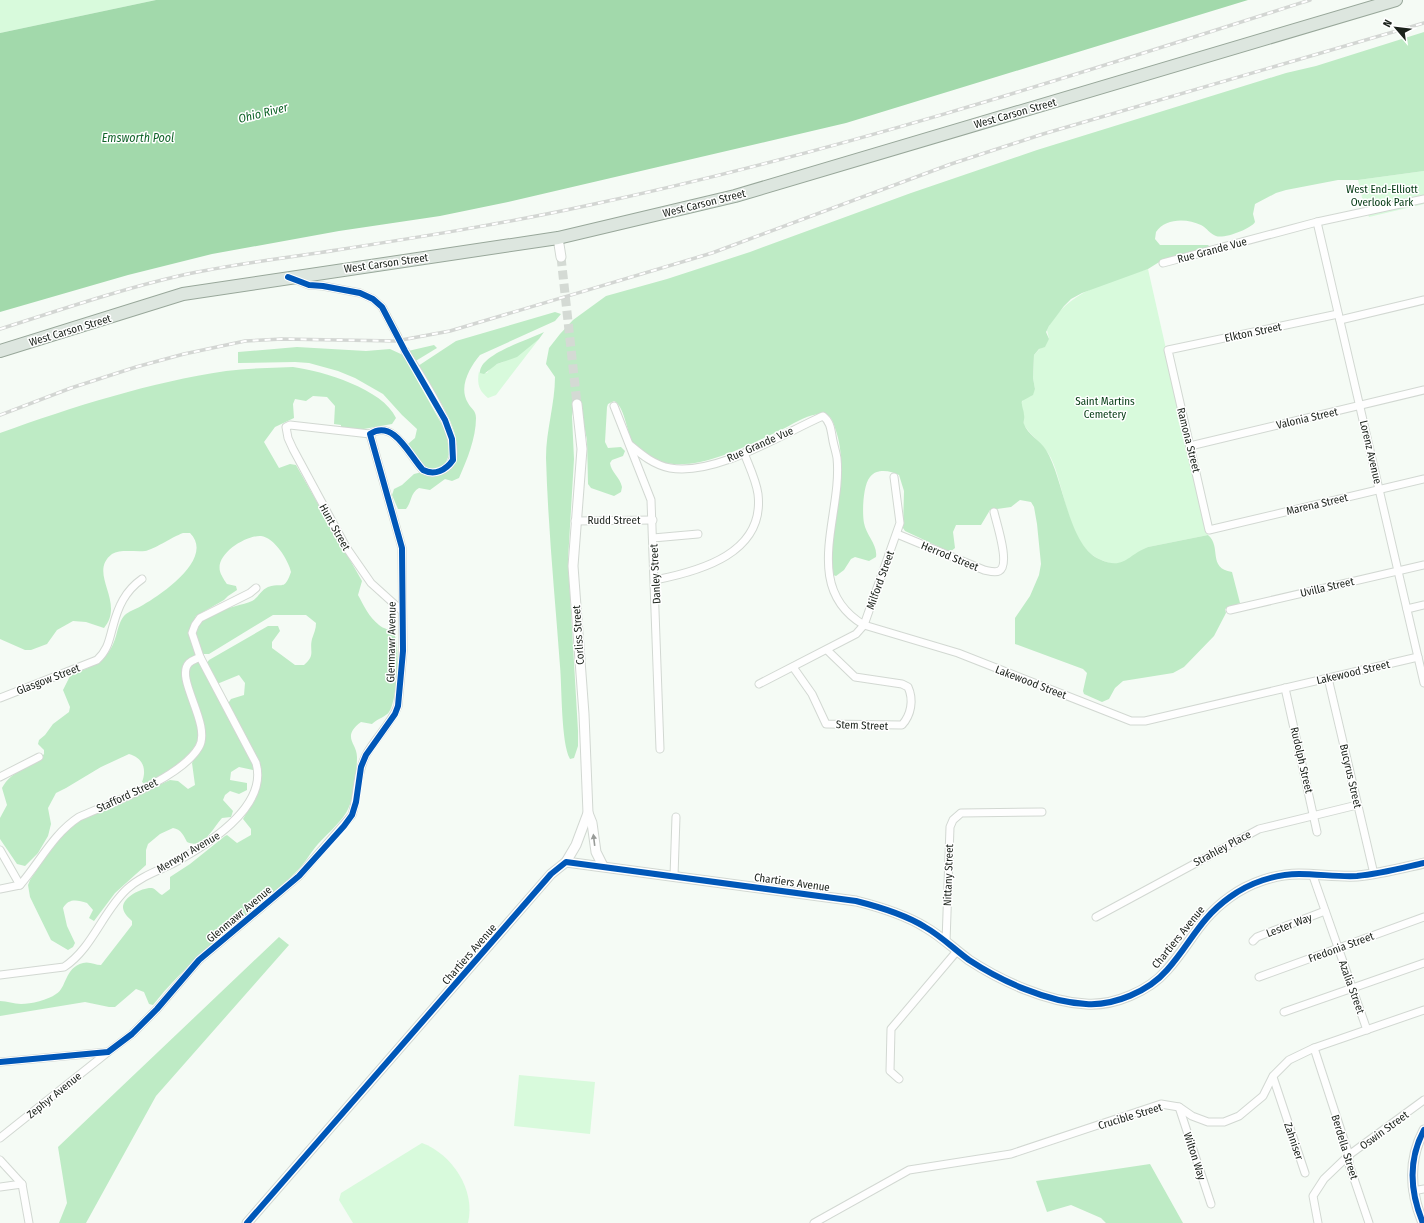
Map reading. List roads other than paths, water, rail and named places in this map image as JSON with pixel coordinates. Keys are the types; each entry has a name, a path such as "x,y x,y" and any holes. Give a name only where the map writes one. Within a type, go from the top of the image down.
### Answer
{"main road":[{"name":"West Carson Street","path":"0,351 184,294 558,238 735,196 1396,0"}],"street":[{"path":"1317,222 1424,198"},
{"name":"Rue Grande Vue","path":"1163,264 1317,222"},
{"name":"Lorenz Avenue","path":"1317,222 1424,682"},
{"path":"558,238 561,257"},
{"path":"288,278 309,285 360,293 373,299 382,308 398,336"},
{"name":"Elkton Street","path":"1168,350 1424,300"},
{"name":"Ramona Street","path":"1168,350 1209,530"},
{"path":"370,434 379,430 388,431 400,440 423,470 428,473 435,473 444,469 453,460 452,439 445,420 405,351"},
{"name":"Valonia Street","path":"1190,446 1424,390"},
{"name":"Corliss Street","path":"566,862 576,845 588,813 584,722 573,566 575,520 580,486 582,449 577,404"},
{"name":"Danley Street","path":"614,406 651,500 658,652 656,673 660,749"},
{"name":"Rue Grande Vue","path":"630,445 650,461 670,468 696,467 744,453 823,416"},
{"name":"Lakewood Street","path":"823,416 828,420 837,459 829,542 828,571 840,604 853,619 864,625 958,654 1131,721 1145,721 1418,657"},
{"name":"Hunt Street","path":"370,434 290,425 286,427 286,431 293,449 354,560 371,584 402,611"},
{"name":"Glenmawr Avenue","path":"108,1052 132,1034 157,1009 199,960 299,876 352,815 356,802 361,768 366,755 395,714 398,706 403,650 402,548 370,434"},
{"path":"655,580 683,575 723,557 742,544 751,532 757,519 758,493 744,453"},
{"name":"Milford Street","path":"864,625 900,523 894,477"},
{"name":"Marena Street","path":"1209,530 1424,479"},
{"name":"Herrod Street","path":"897,534 984,570 995,572 1000,571 1003,568 1004,558 994,512"},
{"name":"Rudd Street","path":"575,520 653,520"},
{"path":"653,538 698,534"},
{"name":"Uvilla Street","path":"1230,610 1424,566"},
{"name":"Glasgow Street","path":"0,698 97,660 103,655 108,646 119,607 133,586 142,579"},
{"name":"Merwyn Avenue","path":"0,975 64,967 70,963 82,950 127,889 149,874 190,854 223,832 237,818 252,798 257,776 256,763 200,657 192,633 200,618 250,593 256,588"},
{"path":"1407,609 1424,605"},
{"path":"759,684 856,634 864,625"},
{"name":"Stem Street","path":"793,667 812,694 826,724 902,725 909,717 911,706 908,687 902,684 855,677 827,650"},
{"name":"Stafford Street","path":"20,885 55,838 68,825 79,817 157,782 177,768 198,749 202,740 202,728 188,686 185,671 189,663 200,657"},
{"name":"Bucyrus Street","path":"1328,678 1374,874"},
{"name":"Rudolph Street","path":"1286,688 1317,832"},
{"path":"0,777 39,757"},
{"name":"Strahley Place","path":"1096,917 1258,829 1357,805"},
{"name":"Nittany Street","path":"946,942 950,827 953,820 961,813 1042,812"},
{"path":"588,813 592,823 596,852 603,866"},
{"path":"674,876 676,817"},
{"path":"0,850 20,885 0,889"},
{"name":"Chartiers Avenue","path":"247,1223 551,874 566,862 856,901 877,906 894,911 916,922 991,973 1039,993 1086,1004 1112,1001 1139,991 1166,972 1202,920 1241,890 1276,877 1299,874 1339,877 1374,874 1424,863"},
{"name":"Azalia Street","path":"1313,876 1367,1030"},
{"name":"Lester Way","path":"1253,940 1256,937 1325,911"},
{"name":"Fredonia Street","path":"1259,977 1424,917"},
{"path":"899,1079 890,1072 891,1029 957,951"},
{"path":"1284,1012 1424,963"},
{"name":"Crucible Street","path":"814,1223 909,1170 1011,1154 1161,1104 1179,1107 1192,1116 1208,1122 1224,1122 1239,1116 1252,1107 1263,1096 1273,1076 1289,1060 1314,1048 1424,1010"},
{"name":"Berdella Street","path":"1314,1048 1349,1155 1349,1164 1369,1223"},
{"path":"0,1062 108,1052"},
{"name":"Zephyr Avenue","path":"0,1138 108,1052"},
{"name":"Zahniser","path":"1273,1076 1282,1109 1305,1172"},
{"name":"Oswin Street","path":"1318,1223 1313,1196 1324,1179 1349,1155 1424,1100"},
{"name":"Wilton Way","path":"1179,1107 1211,1204"},
{"path":"1423,1134 1415,1149 1412,1168 1413,1191 1423,1223"},
{"path":"0,1160 22,1184 28,1223"},
{"path":"0,1187 22,1184"},
{"path":"1413,1191 1424,1189"}],"water":[{"name":"Emsworth Pool","path":"156,0 1248,0 846,123 508,202 440,216 339,231 212,254 128,275 0,312 0,33"}],"tunnel":[{"path":"561,257 577,404"},
{"path":"398,337 405,351"}],"railway":[{"path":"0,329 114,293 183,275 240,264 337,250 523,219 768,163 1040,85 1310,0"},
{"path":"0,415 71,388 136,367 184,354 245,341 282,339 396,341 450,331 712,253 951,164 1043,134 1424,23"}],"water label":[{"name":"Ohio River","path":"263,113"}],"park label":[{"name":"West End-Elliott Overlook Park","path":"1382,195"},
{"name":"Saint Martins Cemetery","path":"1105,407"}]}
